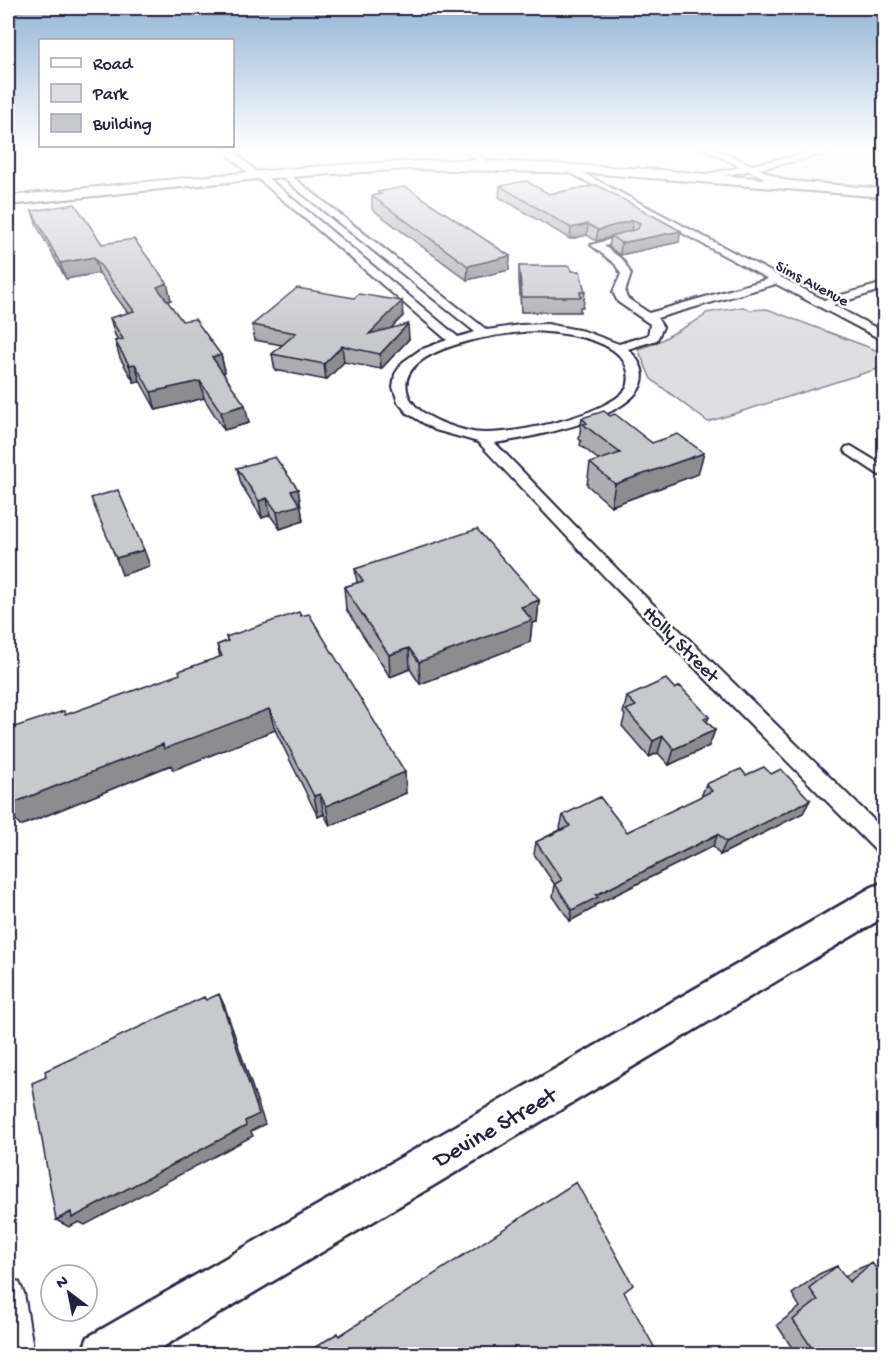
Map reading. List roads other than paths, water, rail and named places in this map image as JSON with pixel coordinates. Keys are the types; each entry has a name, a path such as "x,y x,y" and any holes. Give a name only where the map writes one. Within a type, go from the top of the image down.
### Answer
{"main road":[{"name":"Devine Street","path":"105,1354 885,898"}],"street":[{"path":"301,212 457,342"},
{"path":"330,212 484,334"},
{"name":"Sims Avenue","path":"650,212 885,337"},
{"path":"618,348 653,337 657,327 646,316 622,300 619,292 626,274 619,262 596,245 632,236"},
{"path":"646,316 778,280"},
{"path":"822,304 885,286"},
{"path":"513,328 556,328 597,337 618,348 632,362 636,372 636,382 629,394 615,405 521,436 483,440 433,423 401,399 398,382 407,363 425,352 484,334 513,328"},
{"name":"Holly Street","path":"483,440 612,574 885,844"},
{"path":"851,450 885,471"},
{"path":"8,1293 17,1354"}]}
